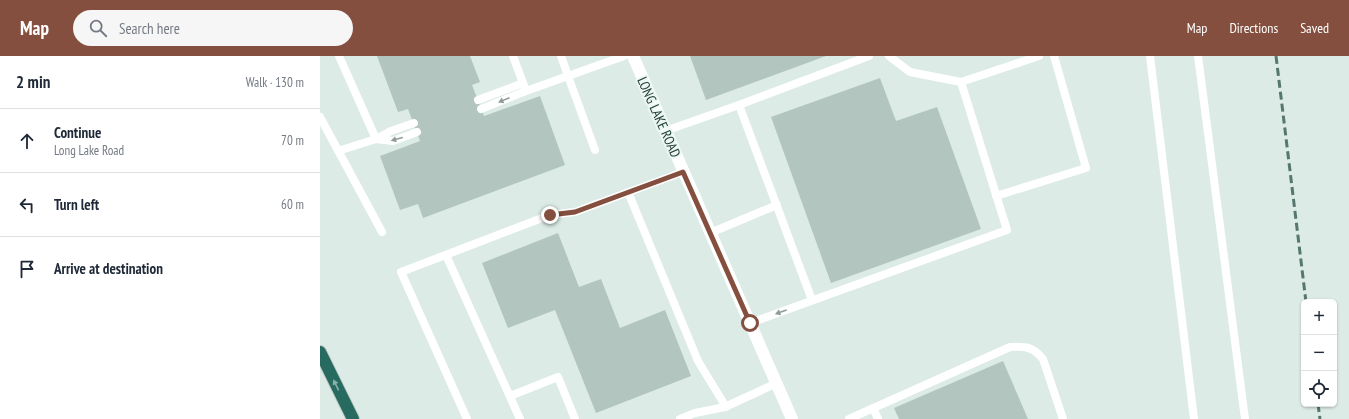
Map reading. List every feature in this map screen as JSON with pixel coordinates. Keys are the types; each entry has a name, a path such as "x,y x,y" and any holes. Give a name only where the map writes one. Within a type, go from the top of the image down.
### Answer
{"highway":[{"path":"320,352 353,419"}],"street":[{"name":"LONG LAKE ROAD","path":"633,56 792,419"}],"lane":[{"path":"340,56 376,139"},
{"path":"513,56 524,87"},
{"path":"561,56 595,150"},
{"path":"478,100 568,76 624,56"},
{"path":"665,131 869,56"},
{"path":"889,56 910,72 961,82 1039,56"},
{"path":"996,196 1086,168 1054,56"},
{"path":"1150,56 1194,419"},
{"path":"1198,56 1245,419"},
{"path":"750,323 1007,230 961,82"},
{"path":"481,109 524,87"},
{"path":"739,105 812,300"},
{"path":"320,117 382,232"},
{"path":"338,151 376,139 391,131 414,123"},
{"path":"376,139 393,141 417,132"},
{"path":"467,419 401,272 550,215 575,212 683,172"},
{"path":"628,192 698,361 726,407"},
{"path":"710,233 776,205"},
{"path":"446,255 520,419"},
{"path":"849,419 1010,347 1022,346 1037,351 1043,359 1064,419"},
{"path":"510,396 558,377 575,419"},
{"path":"680,419 695,413 726,407 777,384"},
{"path":"873,408 878,419"}],"building":[{"path":"377,56 470,56 480,82 472,85 484,116 540,96 565,165 423,218 418,204 400,210 380,156 420,141 408,109 398,112"},
{"path":"690,56 826,56 706,100"},
{"path":"880,78 896,121 937,107 981,229 831,283 771,117"},
{"path":"558,233 579,287 601,279 620,328 665,310 691,376 596,413 555,310 508,328 482,263"},
{"path":"1003,361 1028,419 899,419 894,408"}],"railway":[{"path":"1276,56 1306,299"},
{"path":"1318,407 1320,419"}],"route":[{"path":"550,215 575,212 683,172 750,323"}]}
